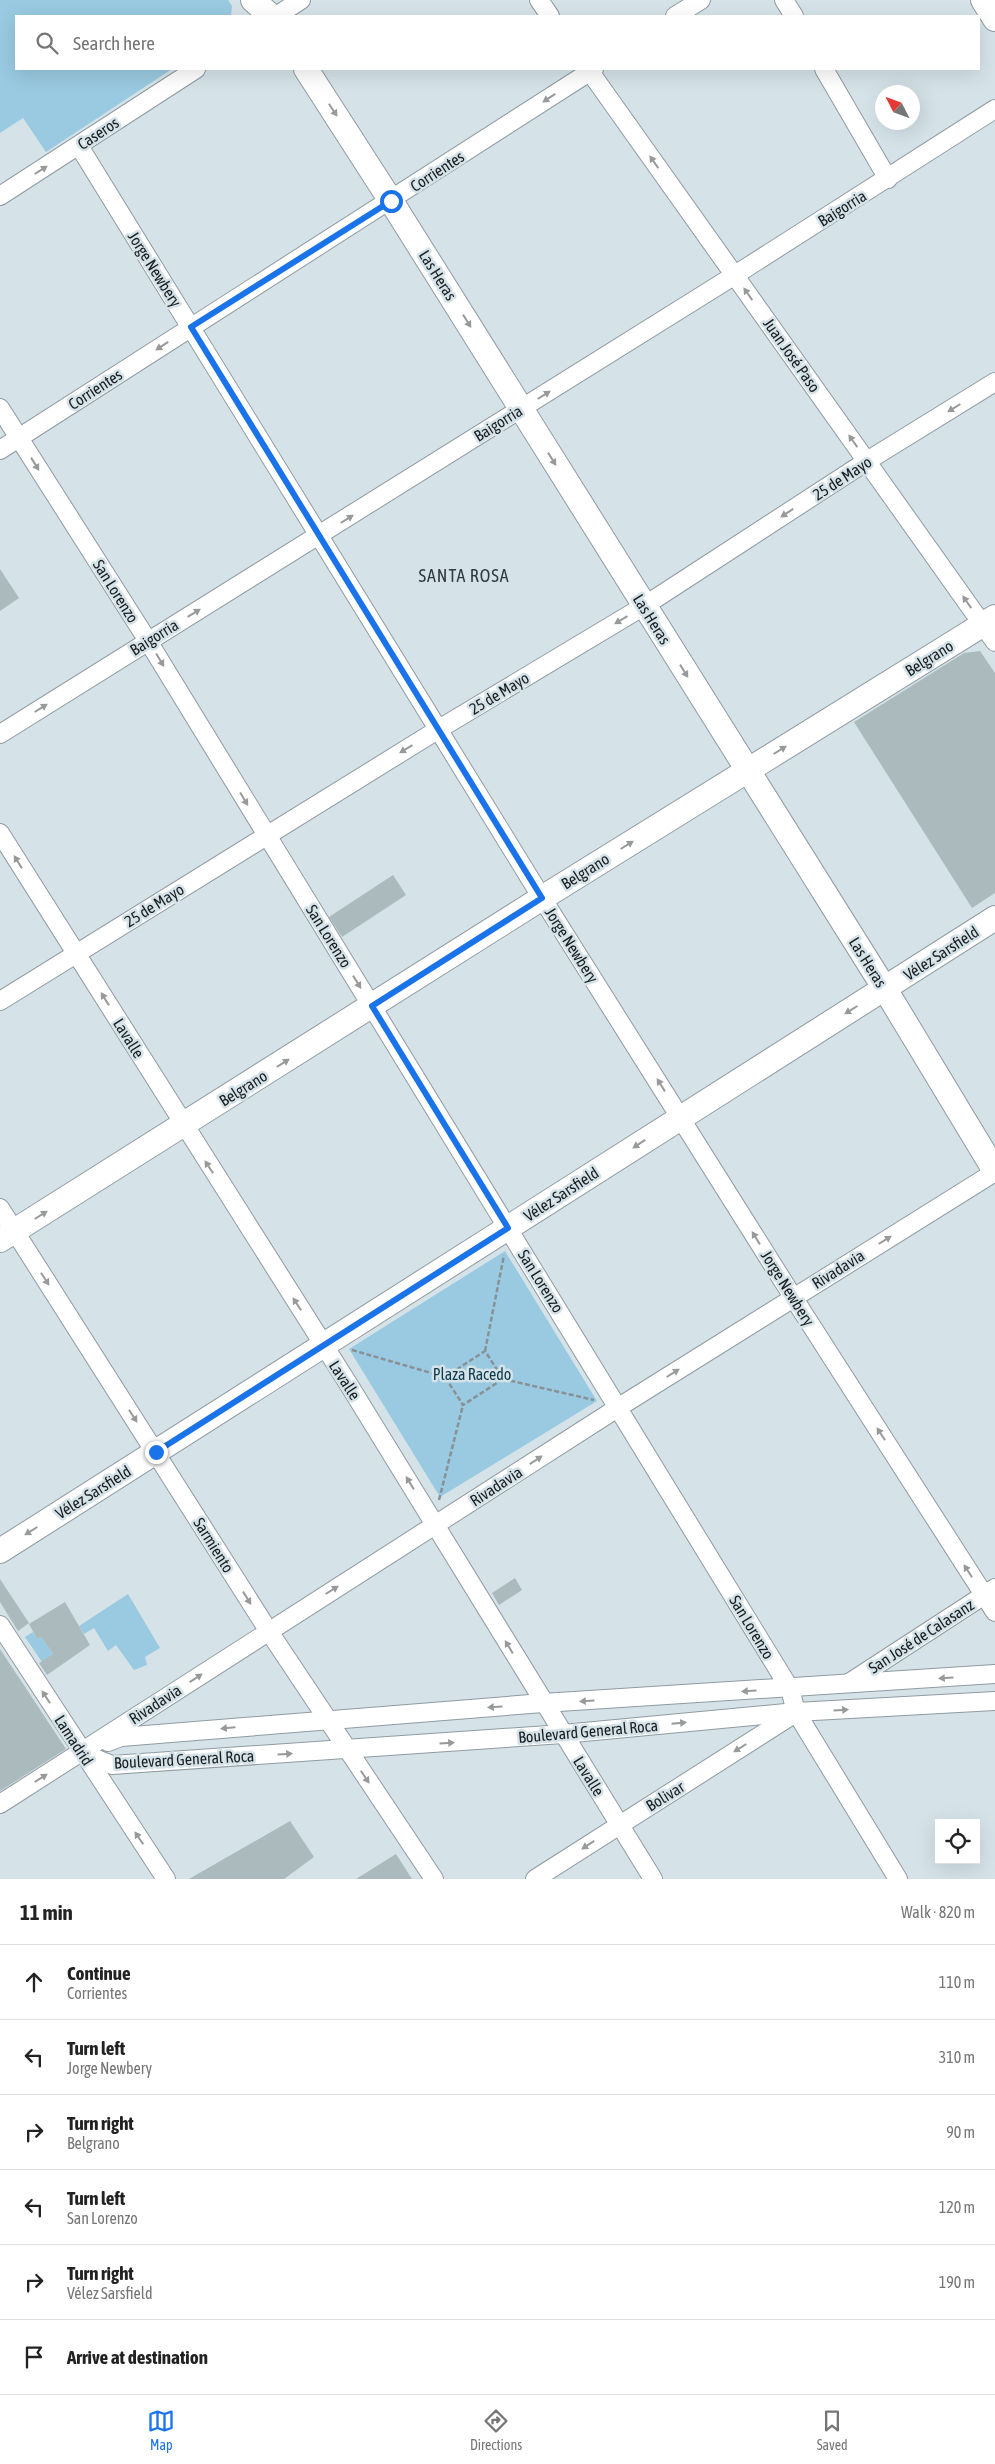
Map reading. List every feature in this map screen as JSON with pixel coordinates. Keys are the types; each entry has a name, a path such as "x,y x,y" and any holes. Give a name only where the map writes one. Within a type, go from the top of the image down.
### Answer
{"main road":[{"path":"253,0 273,15"},
{"path":"270,0 274,15"},
{"path":"983,0 995,19"},
{"name":"Las Heras","path":"307,70 391,201 746,771 885,989 995,1171"},
{"name":"Belgrano","path":"8,1236 746,771 991,628"},
{"name":"Vélez Sarsfield","path":"0,1551 995,918"}],"street":[{"path":"276,15 301,0"},
{"path":"538,0 549,15"},
{"path":"678,15 701,0"},
{"path":"784,0 793,15"},
{"name":"Caseros","path":"2,191 79,146 194,70"},
{"name":"Corrientes","path":"0,450 391,201 591,70"},
{"name":"Juan José Paso","path":"591,70 867,461 991,628"},
{"path":"825,70 888,179"},
{"name":"Baigorria","path":"0,734 319,537 735,276 995,109"},
{"name":"Jorge Newbery","path":"79,146 542,898 793,1297 989,1591 995,1612"},
{"name":"25 de Mayo","path":"0,1001 266,835 644,606 867,461 995,382"},
{"name":"San Lorenzo","path":"0,408 148,641 619,1407 790,1689 796,1712 898,1879"},
{"name":"Lavalle","path":"0,834 436,1524 653,1879"},
{"name":"Rivadavia","path":"0,1804 82,1753 268,1630 995,1171"},
{"name":"Sarmiento","path":"0,1208 8,1236 156,1452 268,1630 434,1879"},
{"name":"San José de Calasanz","path":"847,1685 989,1591"},
{"name":"Lamadrid","path":"0,1625 166,1879"},
{"name":"Boulevard General Roca","path":"82,1753 121,1737 544,1703 790,1689 995,1674"},
{"name":"Boulevard General Roca","path":"82,1753 112,1765 563,1734 796,1712 995,1701"},
{"name":"Bolivar","path":"535,1879 796,1712"}],"path":[{"path":"508,1228 485,1351 503,1379 619,1407"},
{"path":"323,1345 349,1349 445,1377 463,1405"},
{"path":"445,1377 485,1351"},
{"path":"436,1524 440,1497 463,1405 503,1379"}],"green space":[{"path":"0,0 228,0 232,6 231,15 15,15 15,70 170,70 46,152 23,118 0,133"},
{"name":"Plaza Racedo","path":"505,1251 597,1401 440,1497 349,1349"},
{"path":"128,1594 160,1648 145,1657 147,1665 134,1670 116,1645 108,1651 94,1628 84,1634 79,1626"},
{"path":"33,1632 37,1639 41,1637 53,1654 42,1662 25,1637"}],"building":[{"path":"0,569 19,598 0,611"},
{"path":"980,651 995,673 995,893 972,908 854,722 964,653"},
{"path":"393,875 406,895 342,937 329,917"},
{"path":"515,1578 522,1590 499,1605 492,1593"},
{"path":"0,1579 29,1623 18,1631 0,1602"},
{"path":"65,1602 90,1645 47,1675 39,1663 53,1654 41,1637 37,1639 29,1624"},
{"path":"0,1649 66,1749 0,1791"},
{"path":"290,1821 314,1857 284,1879 189,1879"},
{"path":"396,1854 412,1879 356,1879"}],"district":[{"name":"SANTA ROSA","path":"464,575"}],"route":[{"path":"156,1452 508,1228 372,1006 542,898 191,327 391,201"}]}
